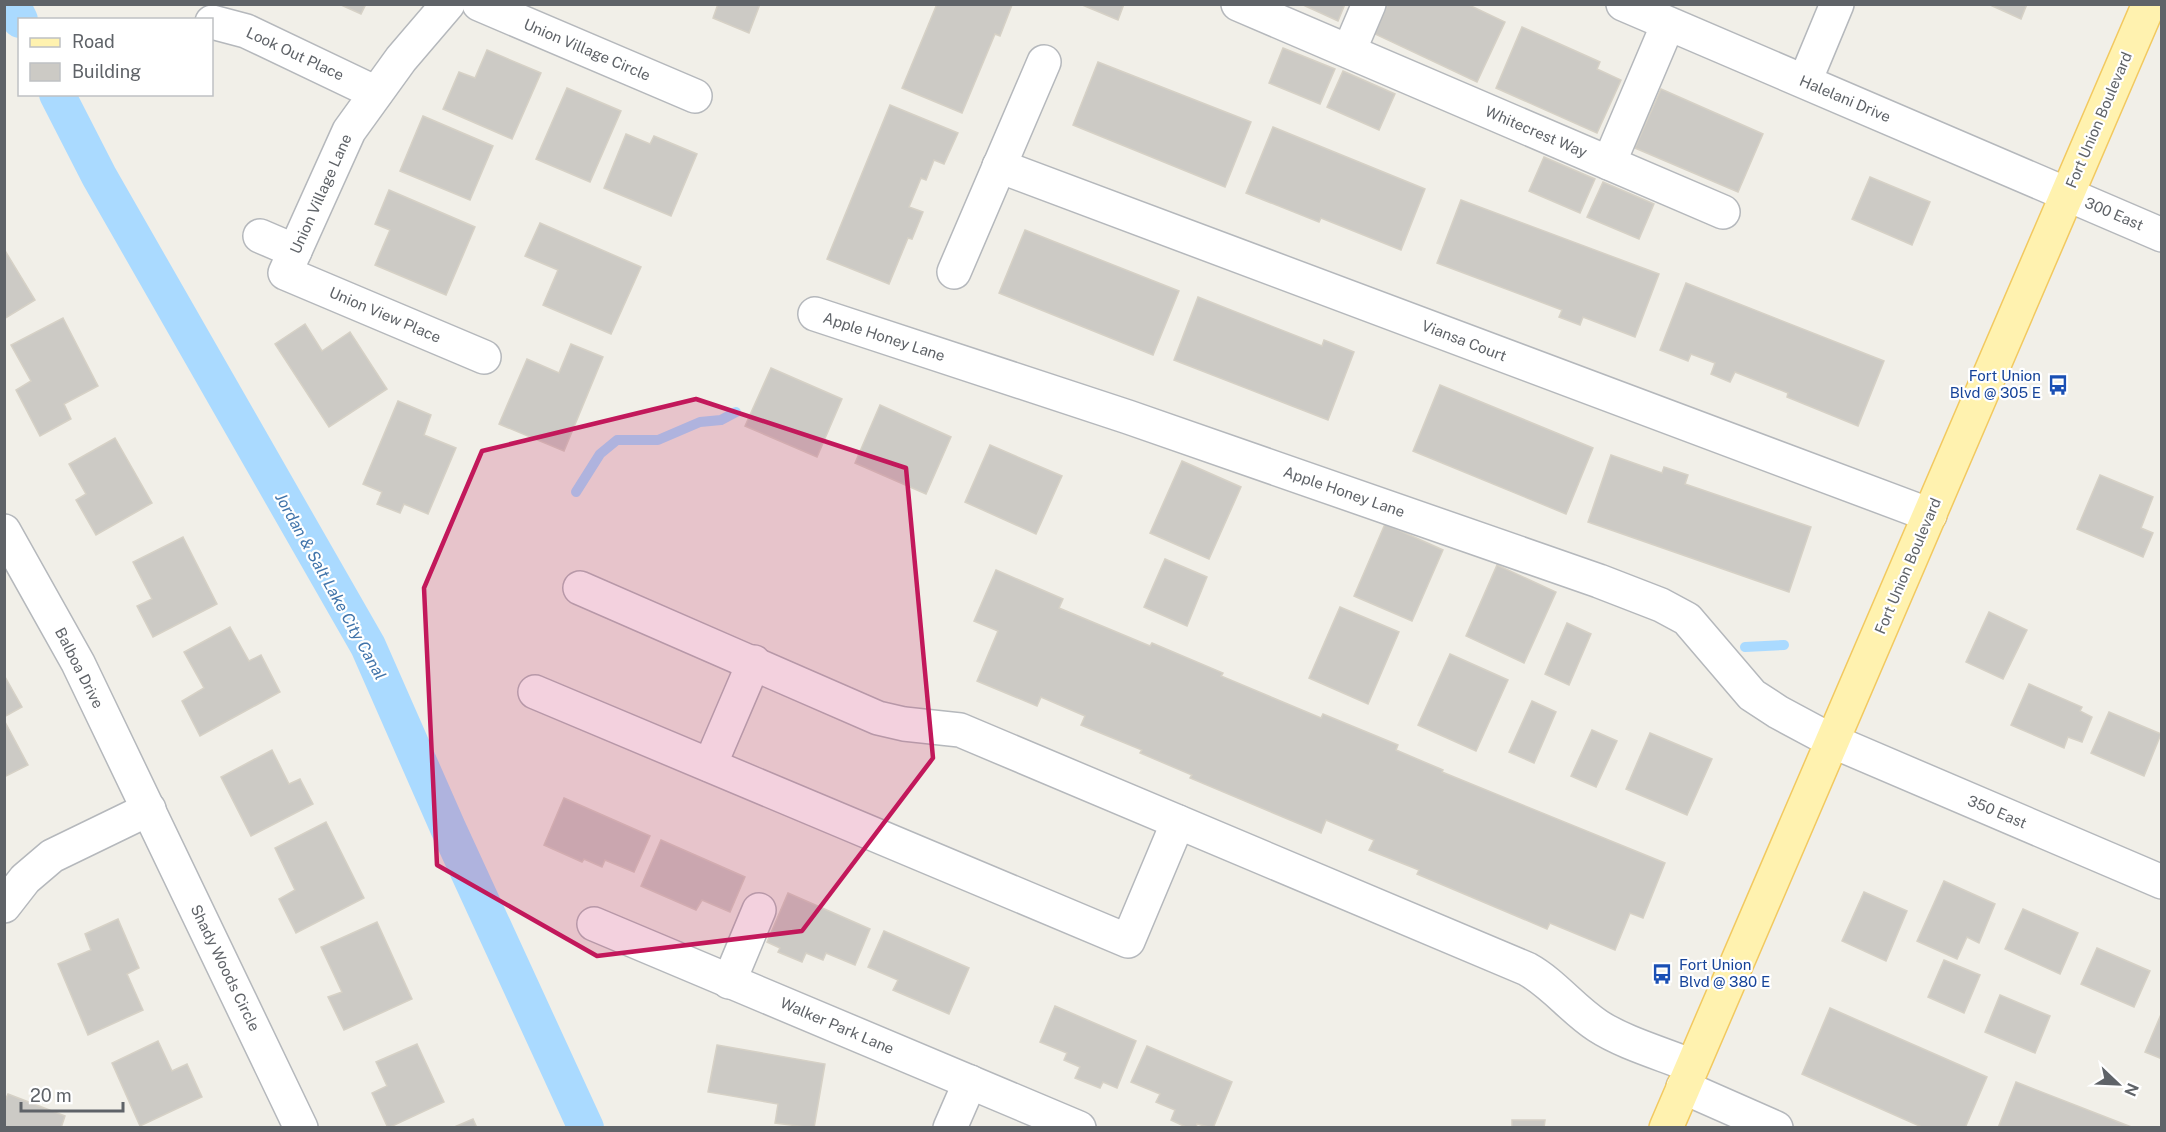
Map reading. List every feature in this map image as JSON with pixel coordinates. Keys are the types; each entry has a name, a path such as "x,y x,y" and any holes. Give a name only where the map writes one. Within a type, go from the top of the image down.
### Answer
{"main road":[{"name":"Fort Union Boulevard","path":"1666,1128 2149,4"}],"street":[{"name":"Union Village Lane","path":"290,262 349,131 376,93 448,4"},
{"name":"Union Village Circle","path":"480,4 695,96"},
{"name":"Whitecrest Way","path":"1238,4 1723,212"},
{"path":"1349,51 1370,4"},
{"name":"Halelani Drive","path":"1623,4 2067,194"},
{"path":"1805,81 1838,4"},
{"name":"Look Out Place","path":"213,22 246,30 376,93"},
{"path":"1609,163 1668,24"},
{"path":"954,272 1044,62"},
{"name":"Viansa Court","path":"999,166 1930,515"},
{"name":"300 East","path":"2067,194 2162,235"},
{"name":"Union View Place","path":"260,236 290,262 484,357"},
{"name":"Apple Honey Lane","path":"815,315 1128,417 1599,580 1661,605 1687,620 1752,695 1770,708 1832,741"},
{"name":"Balboa Drive","path":"4,531 78,663 149,808"},
{"path":"580,588 878,718 904,724 942,726 960,730 1527,969 1543,978 1575,1011 1601,1028 1776,1128"},
{"path":"710,765 754,662"},
{"path":"535,692 1128,941 1178,822"},
{"name":"350 East","path":"1832,741 2162,882"},
{"path":"4,906 25,879 52,855 149,808"},
{"name":"Shady Woods Circle","path":"149,808 301,1128"},
{"path":"729,982 759,910"},
{"name":"Walker Park Lane","path":"594,924 1079,1128"},
{"path":"950,1128 970,1082"}],"highlighted area":[{"path":"696,399 906,468 933,758 802,931 597,956 437,865 424,588 482,451"}],"building":[{"path":"339,4 366,4 361,14"},
{"path":"718,4 760,4 749,33 713,18"},
{"path":"937,4 1012,5 1000,36 995,34 962,113 902,88"},
{"path":"1080,4 1124,4 1118,20"},
{"path":"1301,4 1345,4 1338,21"},
{"path":"1388,4 1467,4 1505,22 1477,82 1375,34"},
{"path":"1988,4 2027,4 2021,19"},
{"path":"1522,27 1600,62 1597,69 1621,80 1597,133 1496,88"},
{"path":"1283,48 1335,69 1320,104 1269,83"},
{"path":"487,50 541,73 512,139 443,109 459,72 475,78"},
{"path":"1098,62 1251,122 1225,187 1073,125"},
{"path":"1343,71 1395,94 1379,130 1327,107"},
{"path":"567,88 621,111 590,182 536,159"},
{"path":"1661,89 1763,134 1738,192 1635,148"},
{"path":"890,105 958,133 944,164 934,160 926,180 921,178 909,207 923,212 912,239 908,238 889,284 827,259"},
{"path":"423,116 493,146 470,200 400,171"},
{"path":"1273,127 1425,189 1401,250 1321,218 1319,222 1246,193"},
{"path":"626,134 650,144 654,136 697,154 671,216 604,188"},
{"path":"1544,157 1595,179 1580,213 1529,191"},
{"path":"1870,177 1930,202 1912,245 1852,219"},
{"path":"1603,182 1654,204 1639,239 1587,217"},
{"path":"389,190 475,227 446,295 375,265 390,230 375,224"},
{"path":"1461,200 1659,274 1635,337 1583,317 1580,325 1559,317 1562,310 1437,263"},
{"path":"540,223 641,267 611,334 543,305 558,270 525,256"},
{"path":"1025,230 1179,291 1153,355 999,293"},
{"path":"4,249 35,300 4,319"},
{"path":"1686,283 1884,361 1858,426 1787,397 1788,393 1735,372 1730,382 1711,374 1715,363 1691,354 1688,361 1660,350"},
{"path":"1198,297 1322,346 1324,340 1354,352 1328,420 1174,360"},
{"path":"63,318 98,386 64,404 71,419 40,436 16,390 31,381 11,345"},
{"path":"305,324 322,351 350,332 387,389 329,427 275,344"},
{"path":"571,344 603,357 564,451 499,424 527,359 559,373"},
{"path":"771,368 842,399 817,457 745,426"},
{"path":"1440,385 1593,448 1566,514 1413,451"},
{"path":"398,401 431,415 424,435 456,448 428,514 404,504 400,513 377,504 382,492 363,484"},
{"path":"880,405 951,437 926,494 855,463"},
{"path":"115,438 152,503 96,535 76,500 86,494 69,464"},
{"path":"990,445 1062,476 1036,534 965,502"},
{"path":"1611,455 1662,473 1664,467 1688,475 1685,484 1811,527 1789,592 1588,522"},
{"path":"1182,461 1241,487 1209,559 1150,533"},
{"path":"2100,475 2153,497 2141,528 2153,533 2143,557 2077,529"},
{"path":"1385,524 1443,550 1412,621 1354,596"},
{"path":"183,537 217,604 153,637 137,606 152,599 133,562"},
{"path":"1165,559 1207,577 1187,626 1144,607"},
{"path":"1497,565 1556,592 1524,663 1466,636"},
{"path":"996,570 1063,599 1059,608 1150,646 1152,643 1223,673 1221,676 1321,718 1323,714 1398,745 1396,750 1443,770 1442,772 1665,863 1643,918 1630,913 1615,950 1550,923 1547,929 1417,874 1419,870 1369,850 1374,840 1326,820 1321,833 1190,778 1192,775 1140,753 1142,750 1081,725 1085,716 1041,697 1037,706 977,681 998,631 974,621"},
{"path":"1340,607 1399,632 1368,704 1309,678"},
{"path":"1989,612 2027,630 2003,679 1966,662"},
{"path":"1567,623 1591,634 1569,685 1545,674"},
{"path":"230,627 249,661 261,655 280,692 200,736 182,701 204,688 184,652"},
{"path":"1450,654 1508,680 1476,751 1418,725"},
{"path":"4,675 22,707 4,717"},
{"path":"2029,684 2082,707 2080,711 2092,717 2082,742 2068,737 2064,748 2011,725"},
{"path":"1532,701 1556,712 1534,763 1509,752"},
{"path":"2109,712 2161,734 2144,776 2091,753"},
{"path":"4,720 28,765 4,777"},
{"path":"1592,730 1617,741 1596,787 1571,776"},
{"path":"1650,733 1712,759 1687,815 1626,789"},
{"path":"272,750 289,784 300,779 313,804 251,836 221,777"},
{"path":"564,798 650,836 634,872 605,860 602,867 584,859 582,862 544,845"},
{"path":"326,822 364,898 296,933 279,899 295,890 275,848"},
{"path":"661,840 745,877 730,912 702,900 696,910 641,886"},
{"path":"1944,881 1995,904 1979,943 1967,937 1957,959 1917,941"},
{"path":"1864,892 1907,911 1886,961 1842,941"},
{"path":"788,893 870,929 855,965 826,953 823,960 806,953 802,962 778,952 780,948 767,942"},
{"path":"2023,909 2078,933 2060,974 2005,949"},
{"path":"118,919 139,968 127,974 143,1010 88,1035 58,964 91,950 85,934"},
{"path":"377,922 412,999 344,1030 328,997 342,992 321,947"},
{"path":"884,931 969,968 949,1014 893,990 898,980 868,967"},
{"path":"2097,948 2150,971 2134,1007 2081,984"},
{"path":"1944,960 1980,975 1964,1013 1928,997"},
{"path":"2000,995 2050,1016 2035,1053 1985,1032"},
{"path":"1055,1006 1136,1041 1117,1088 1103,1082 1100,1088 1075,1078 1080,1067 1064,1060 1067,1053 1040,1042"},
{"path":"1830,1008 1987,1077 1965,1128 1924,1128 1802,1074"},
{"path":"2162,1012 2162,1059 2145,1052"},
{"path":"158,1041 172,1071 187,1064 202,1097 140,1126 112,1063"},
{"path":"417,1044 444,1102 388,1128 372,1093 387,1086 376,1062"},
{"path":"717,1045 825,1064 814,1128 775,1123 778,1104 708,1092"},
{"path":"1147,1046 1232,1082 1213,1128 1197,1124 1196,1128 1188,1128 1171,1120 1175,1110 1156,1102 1160,1094 1131,1082"},
{"path":"2016,1082 2134,1128 1998,1128"},
{"path":"8,1094 65,1116 61,1128 4,1128 4,1103"},
{"path":"473,1119 477,1128 452,1128"},
{"path":"1512,1120 1545,1120 1544,1128 1512,1128"}],"waterway":[{"name":"Jordan & Salt Lake City Canal","path":"12,4 19,18"},
{"name":"Jordan & Salt Lake City Canal","path":"58,96 99,176 368,646 448,828 586,1128"},
{"path":"576,492 600,454 617,440 658,440 700,422 721,420 736,412"},
{"path":"1745,647 1784,645"}],"place":[{"name":"Fort Union Blvd @ 305 E","path":"2058,385"},
{"name":"Fort Union Blvd @ 380 E","path":"1662,974"}]}
